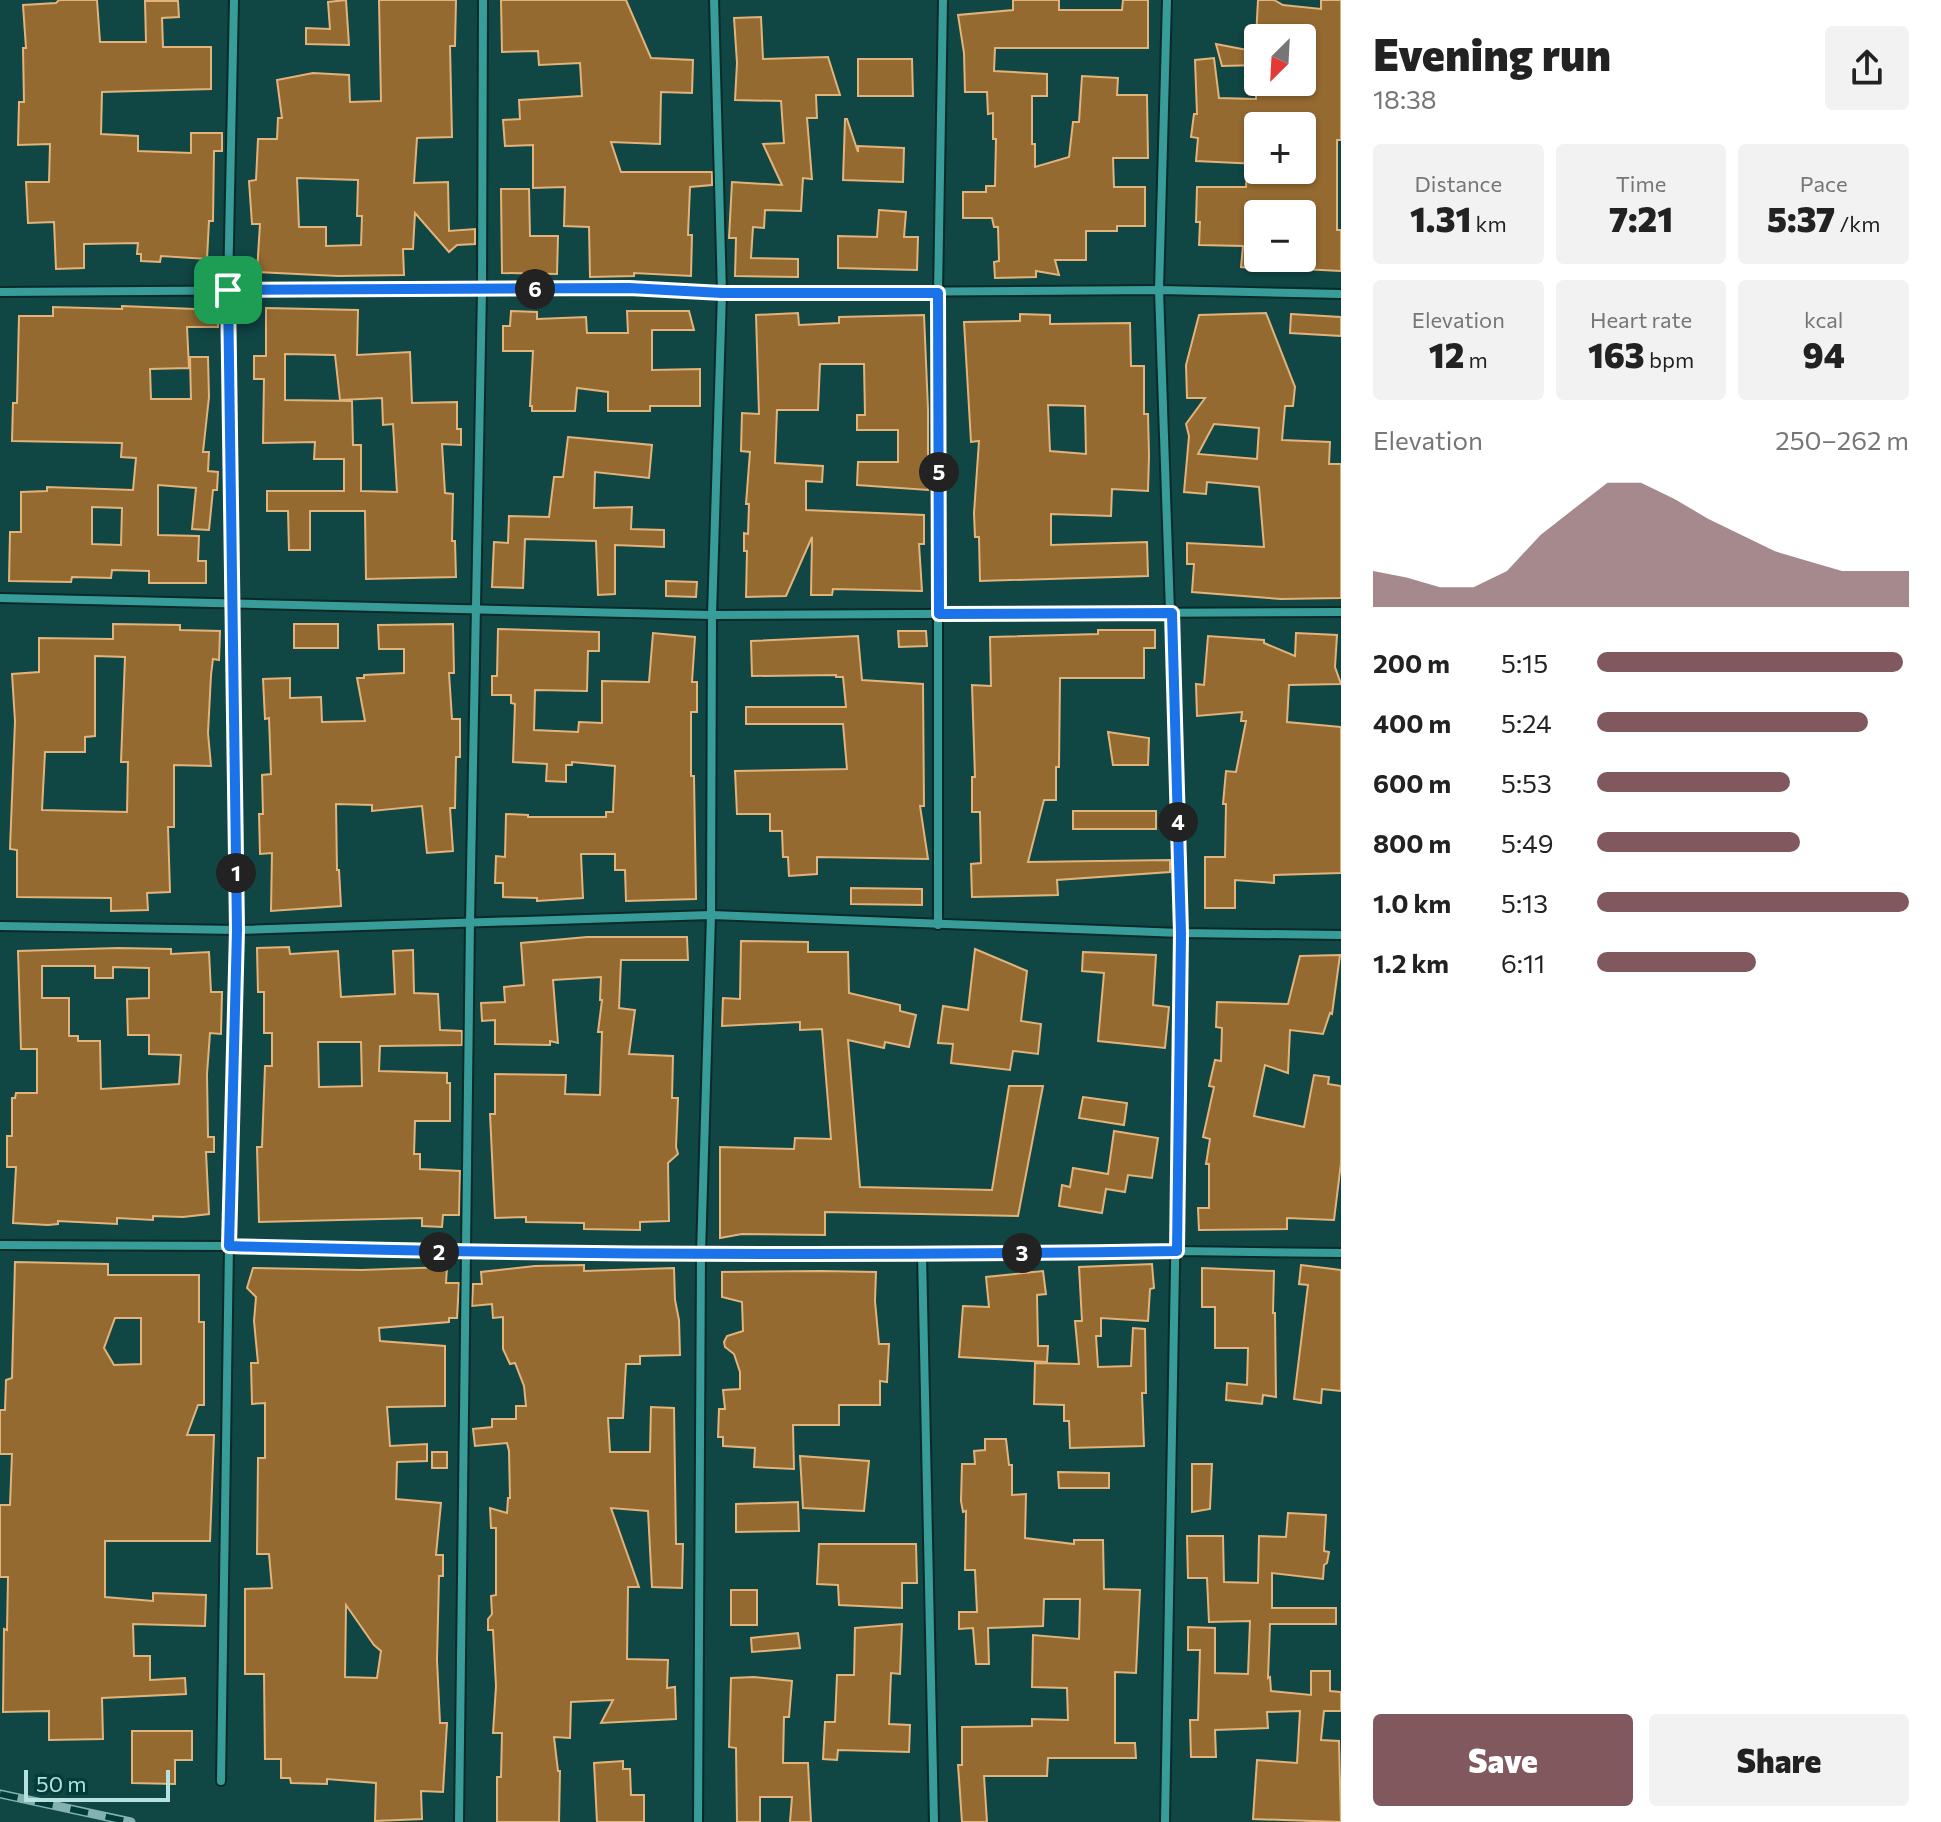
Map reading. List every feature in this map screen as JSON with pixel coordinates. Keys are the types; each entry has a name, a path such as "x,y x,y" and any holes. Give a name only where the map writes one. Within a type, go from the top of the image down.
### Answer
{"street":[{"path":"221,1781 237,930 228,290 234,0"},
{"path":"459,1822 470,923 478,609 483,0"},
{"path":"698,1822 701,1254 711,915 712,615 722,293 714,0"},
{"path":"938,925 938,293 943,0"},
{"path":"1165,1822 1181,933 1159,290 1167,0"},
{"path":"0,292 629,288 722,293 1159,290 1341,294"},
{"path":"0,598 712,615 1341,612"},
{"path":"0,926 237,930 711,915 1181,933 1341,935"},
{"path":"0,1245 229,1246 468,1253 1341,1253"},
{"path":"922,1254 934,1822"}],"building":[{"path":"59,0 97,0 100,42 146,42 145,1 178,1 179,17 162,18 163,47 211,47 211,89 102,92 101,134 138,136 138,151 191,153 191,133 222,133 222,151 214,151 213,221 209,221 207,259 161,256 160,262 141,261 141,254 137,254 138,243 84,244 84,268 56,269 54,222 28,223 26,182 49,182 50,144 18,145 19,102 24,102 23,48 26,48 23,5 56,3"},
{"path":"346,0 349,45 306,44 306,28 330,29 328,2"},
{"path":"379,0 456,0 455,46 450,46 452,137 417,138 414,183 448,182 449,231 475,229 475,244 457,245 449,252 415,213 413,249 403,249 404,275 257,272 260,224 252,224 249,181 256,180 258,139 277,139 278,118 282,118 277,80 313,73 349,75 350,102 381,101","holes":["297,178 358,180 357,216 362,216 361,245 326,246 326,227 299,227"]},
{"path":"501,0 626,0 651,58 693,60 692,93 661,92 660,144 611,142 621,172 712,172 712,185 690,187 688,235 692,235 691,276 634,273 634,276 590,277 589,227 564,226 565,187 533,188 533,145 505,146 503,120 520,119 519,100 582,96 580,63 539,65 538,51 502,52"},
{"path":"1013,0 1059,0 1059,10 1122,10 1123,0 1148,0 1148,48 995,48 994,71 1047,74 1047,96 1032,96 1035,167 1069,157 1073,122 1079,122 1082,76 1118,78 1117,95 1147,95 1148,158 1113,158 1114,187 1145,187 1145,226 1117,226 1117,231 1086,231 1086,260 1055,260 1059,275 1036,271 1036,277 995,278 994,262 999,261 998,227 994,227 992,218 963,218 963,192 986,192 986,186 995,186 996,139 993,139 993,113 988,114 987,92 965,92 964,53 958,15 1013,10"},
{"path":"1258,0 1321,9 1321,0 1341,0 1341,140 1337,140 1337,230 1341,230 1341,271 1316,270 1316,200 1244,200 1244,267 1241,267 1243,246 1199,245 1197,187 1316,184 1316,112 1244,112 1244,163 1196,161 1198,138 1191,137 1194,114 1197,114 1195,60 1214,58 1219,98 1316,96 1316,24 1257,24"},
{"path":"761,17 763,59 828,57 840,95 816,95 817,118 807,118 812,179 803,178 801,211 765,210 764,228 753,227 751,258 798,259 798,277 735,276 736,238 729,238 732,182 782,185 763,144 784,143 781,101 735,100 737,63 734,18"},
{"path":"1216,44 1244,49 1244,65 1222,66"},
{"path":"858,59 912,59 913,96 858,96"},
{"path":"845,119 858,152 858,146 904,148 903,182 843,180"},
{"path":"501,189 529,189 530,236 558,236 557,274 502,273"},
{"path":"879,210 906,212 904,237 918,237 917,270 838,268 838,236 877,237"},
{"path":"122,306 218,310 218,327 187,327 189,368 150,369 151,399 191,399 190,357 208,357 209,397 203,452 209,452 208,471 218,472 209,530 192,529 196,488 158,485 158,535 199,536 198,561 206,561 206,583 149,583 149,571 112,570 111,578 72,577 71,582 9,581 10,532 21,532 21,492 47,491 47,487 133,490 136,458 121,457 122,443 12,441 13,403 17,403 19,316 53,316 53,307 122,309","holes":["92,507 122,508 121,545 92,544"]},
{"path":"266,308 358,310 357,355 410,352 412,403 457,402 457,429 461,429 461,445 442,444 445,493 453,494 452,541 455,541 456,577 366,579 365,511 310,511 310,550 289,550 288,511 267,511 267,491 344,491 344,459 314,459 315,442 263,443 264,379 254,379 254,356 266,356","holes":["285,354 335,355 340,400 382,398 383,425 393,424 397,492 361,491 361,445 353,445 352,401 285,400"]},
{"path":"511,311 537,312 537,319 586,317 587,333 628,333 627,311 689,311 694,330 652,330 652,370 700,369 700,406 650,406 650,411 608,411 608,392 577,388 575,411 532,411 533,351 503,351 503,326 510,326"},
{"path":"798,313 799,325 839,323 839,317 924,315 928,490 857,485 858,462 898,462 898,430 857,430 857,415 865,415 864,364 820,364 818,410 777,410 775,463 823,466 822,482 806,481 806,510 924,515 924,544 919,544 922,591 833,589 832,595 811,595 812,537 786,596 746,597 747,551 744,551 744,533 748,534 749,504 746,504 750,452 741,451 742,413 759,414 756,315"},
{"path":"1266,313 1295,387 1293,406 1285,406 1282,440 1330,442 1329,464 1341,464 1341,598 1281,599 1192,592 1194,564 1187,564 1187,543 1264,547 1259,487 1207,482 1206,494 1184,492 1189,436 1186,424 1205,398 1187,398 1186,365 1199,315","holes":["1214,424 1259,428 1257,459 1198,454"]},
{"path":"1020,314 1050,315 1050,324 1130,323 1131,366 1144,366 1144,414 1148,414 1148,491 1112,489 1111,516 1051,514 1051,545 1147,542 1148,576 980,581 979,537 975,537 974,513 979,441 971,442 964,322 1020,321","holes":["1048,405 1085,406 1086,454 1050,451"]},
{"path":"1291,314 1341,317 1341,336 1290,333"},
{"path":"568,437 652,445 649,478 595,472 594,508 632,507 631,529 664,530 664,547 615,545 615,594 598,595 596,541 525,539 523,588 492,587 494,542 508,543 509,516 549,517 554,477 563,477"},
{"path":"666,581 697,582 696,597 666,596"},
{"path":"113,624 180,625 180,630 220,631 219,660 213,659 211,675 208,733 211,766 174,765 174,827 168,827 170,892 147,893 148,910 111,911 111,898 17,897 17,850 10,849 15,721 12,674 39,672 39,638 113,639","holes":["95,656 125,657 121,762 128,762 127,812 42,810 45,752 85,752 85,737 95,736"]},
{"path":"294,624 338,624 338,648 294,648"},
{"path":"453,624 454,673 449,673 452,719 460,719 460,757 456,757 455,808 450,808 453,851 427,853 422,806 372,811 372,805 336,804 341,906 271,911 272,853 260,854 262,775 271,774 269,718 265,719 263,679 290,678 290,698 321,697 322,722 365,721 357,678 404,673 404,649 379,649 378,625"},
{"path":"498,629 599,632 599,651 588,651 587,691 535,690 534,730 578,732 579,722 602,723 602,681 649,682 653,633 695,637 692,682 697,682 697,712 691,712 691,776 694,776 696,899 626,901 625,870 615,870 615,854 581,854 583,898 537,901 537,898 503,897 503,883 495,883 496,856 505,857 506,814 606,817 606,812 613,812 615,766 572,762 572,765 566,765 566,782 546,781 547,764 513,762 515,704 511,703 511,695 492,695 492,676 497,676"},
{"path":"1098,630 1155,630 1155,648 1144,648 1144,678 1060,678 1056,800 1044,800 1028,862 1170,860 1170,872 1057,880 1058,895 972,897 971,864 981,863 980,812 972,812 972,777 975,777 972,685 991,686 990,637 1098,634"},
{"path":"898,631 926,631 927,646 899,647"},
{"path":"1296,633 1337,635 1335,667 1341,684 1289,685 1287,722 1341,727 1341,873 1274,875 1274,883 1235,880 1235,908 1205,908 1205,857 1225,857 1226,804 1223,804 1226,771 1236,772 1246,721 1241,721 1242,712 1197,716 1196,684 1204,685 1208,636 1264,640 1264,643 1295,656"},
{"path":"858,636 862,680 923,684 924,806 920,806 928,859 817,857 817,874 789,876 788,857 783,857 782,831 770,831 770,814 737,814 735,771 847,769 843,724 746,724 746,707 846,707 843,677 752,676 751,641"},
{"path":"1108,732 1149,738 1148,765 1113,765"},
{"path":"1073,811 1156,811 1156,829 1073,829"},
{"path":"851,888 922,889 922,905 851,904"},
{"path":"587,937 687,937 688,960 621,960 619,1008 635,1010 629,1054 673,1056 672,1098 678,1098 678,1154 668,1163 669,1221 640,1222 640,1230 584,1229 584,1223 526,1222 526,1217 495,1218 490,1114 495,1114 495,1074 566,1075 565,1094 600,1095 602,1032 598,1032 601,977 553,980 558,1043 550,1041 550,1045 495,1044 495,1020 482,1021 481,1003 505,1002 504,987 524,985 521,943"},
{"path":"741,941 808,942 808,952 848,952 849,993 900,1005 900,1011 916,1015 909,1047 885,1042 884,1048 848,1040 860,1187 992,1190 1009,1086 1043,1086 1018,1216 825,1212 825,1235 742,1234 720,1238 720,1147 794,1149 795,1138 831,1139 822,1029 800,1030 800,1022 722,1026 723,998 740,999"},
{"path":"289,947 290,954 338,951 341,997 395,994 393,951 413,950 414,993 438,994 440,1030 462,1031 462,1045 380,1046 379,1071 447,1073 450,1121 415,1121 414,1154 420,1154 420,1169 460,1171 459,1215 443,1215 442,1227 422,1226 422,1218 259,1222 257,1147 262,1147 265,1066 272,1066 272,1033 264,1033 264,992 258,992 257,948","holes":["318,1042 361,1042 362,1086 319,1087"]},
{"path":"118,948 171,949 171,954 209,952 211,992 222,992 221,1034 210,1033 207,1074 208,1137 214,1137 214,1152 206,1152 209,1214 153,1216 153,1220 117,1218 117,1224 58,1221 58,1224 48,1225 13,1223 16,1167 7,1167 7,1136 12,1136 12,1098 16,1093 37,1093 37,1049 21,1049 18,951","holes":["42,966 95,966 95,978 113,978 113,967 149,968 149,998 127,999 128,1035 149,1035 149,1054 181,1055 179,1084 101,1089 100,1041 78,1041 78,1036 69,1036 69,998 42,998"]},
{"path":"975,949 1027,971 1021,1021 1041,1024 1038,1054 1013,1051 1010,1070 951,1063 953,1044 938,1043 943,1006 968,1010"},
{"path":"1083,952 1156,955 1153,1005 1169,1007 1165,1048 1098,1041 1104,973 1082,971"},
{"path":"1340,955 1332,1014 1323,1034 1290,1030 1288,1073 1265,1065 1254,1116 1304,1127 1314,1075 1329,1077 1328,1084 1341,1086 1341,1163 1334,1220 1287,1218 1287,1229 1199,1230 1198,1208 1209,1208 1209,1164 1206,1164 1210,1139 1203,1137 1214,1087 1209,1086 1215,1060 1221,1061 1222,1028 1216,1027 1217,1002 1288,1004 1300,956"},
{"path":"1083,1097 1127,1103 1124,1125 1079,1118"},
{"path":"1114,1131 1158,1138 1152,1178 1128,1175 1125,1192 1106,1189 1102,1213 1059,1206 1062,1185 1070,1187 1073,1168 1108,1174"},
{"path":"15,1262 108,1264 108,1275 199,1275 199,1322 204,1322 204,1405 198,1405 187,1435 214,1435 210,1541 105,1541 105,1597 153,1601 153,1593 206,1595 205,1626 133,1624 134,1656 150,1656 150,1680 185,1678 186,1694 102,1698 103,1739 49,1740 49,1711 3,1712 8,1577 0,1577 0,1505 10,1505 12,1454 0,1454 0,1410 5,1410 6,1380 12,1378","holes":["115,1318 141,1318 141,1364 114,1365 104,1348"]},
{"path":"1152,1264 1154,1288 1150,1289 1148,1321 1101,1318 1101,1336 1096,1336 1098,1367 1131,1366 1133,1328 1145,1329 1146,1393 1142,1393 1144,1446 1070,1448 1069,1421 1064,1421 1064,1405 1034,1404 1035,1363 1079,1364 1075,1321 1082,1321 1079,1267"},
{"path":"584,1265 584,1271 674,1268 680,1355 640,1356 640,1364 626,1364 623,1418 608,1418 610,1452 650,1452 651,1407 674,1408 676,1544 683,1544 682,1588 652,1587 648,1511 611,1508 639,1587 628,1587 627,1659 668,1660 667,1688 675,1687 676,1719 601,1723 613,1700 571,1702 570,1738 554,1737 560,1771 559,1822 497,1822 497,1777 501,1777 502,1733 493,1733 496,1686 493,1630 488,1630 488,1619 492,1614 491,1596 496,1595 496,1528 491,1528 490,1508 507,1513 510,1498 509,1451 507,1443 475,1446 473,1429 492,1427 492,1419 516,1419 516,1406 526,1406 524,1386 515,1363 510,1364 503,1349 503,1317 493,1318 492,1304 472,1306 473,1284 482,1284 481,1272"},
{"path":"1301,1265 1341,1270 1341,1391 1322,1389 1321,1403 1294,1399 1308,1285 1299,1284"},
{"path":"447,1267 446,1283 459,1283 457,1318 449,1318 449,1322 379,1328 380,1341 445,1346 445,1406 387,1407 390,1446 427,1444 427,1461 397,1462 396,1499 441,1503 436,1555 443,1555 443,1576 439,1576 437,1660 440,1723 447,1723 443,1792 421,1791 422,1819 375,1821 376,1783 327,1779 327,1784 291,1783 290,1778 281,1778 281,1759 265,1759 264,1674 245,1674 245,1589 272,1588 269,1554 257,1554 258,1458 265,1458 265,1403 252,1404 251,1363 258,1363 254,1321 256,1297 247,1288 253,1268 361,1270","holes":["346,1605 381,1651 377,1678 345,1677"]},
{"path":"1202,1268 1274,1271 1276,1397 1263,1395 1262,1404 1226,1400 1227,1383 1247,1385 1248,1348 1215,1348 1215,1307 1202,1307"},
{"path":"1043,1271 1046,1294 1037,1295 1038,1346 1048,1346 1047,1362 959,1357 963,1306 989,1307 986,1277"},
{"path":"722,1272 876,1272 879,1344 889,1344 887,1382 880,1381 880,1405 839,1405 839,1425 793,1425 794,1469 754,1467 755,1448 723,1446 723,1437 718,1437 719,1409 725,1409 723,1390 740,1389 740,1372 734,1354 725,1347 724,1342 727,1336 743,1331 742,1302 722,1297"},
{"path":"985,1439 1006,1439 1009,1465 1012,1465 1012,1495 1026,1494 1025,1538 1074,1544 1074,1540 1103,1540 1104,1589 1140,1590 1136,1673 1115,1672 1115,1743 1135,1743 1136,1758 1048,1758 1047,1776 984,1776 987,1822 962,1822 958,1765 962,1765 962,1727 1032,1726 1032,1719 1068,1720 1067,1688 1032,1687 1033,1635 1079,1639 1080,1599 1044,1599 1043,1626 988,1628 989,1664 976,1664 973,1628 959,1629 959,1612 977,1612 975,1570 965,1570 966,1511 963,1512 961,1501 962,1464 975,1464 974,1451 985,1450"},
{"path":"432,1452 447,1452 447,1468 432,1468"},
{"path":"800,1456 869,1461 864,1511 803,1508"},
{"path":"1192,1464 1212,1464 1210,1509 1192,1512"},
{"path":"1058,1472 1109,1473 1109,1488 1059,1488"},
{"path":"798,1502 799,1531 736,1532 736,1504"},
{"path":"1288,1513 1326,1515 1324,1551 1329,1552 1323,1579 1272,1573 1272,1608 1336,1608 1336,1624 1270,1624 1268,1678 1271,1691 1311,1695 1311,1671 1330,1671 1330,1691 1341,1692 1341,1711 1324,1711 1321,1740 1339,1741 1341,1822 1253,1819 1257,1760 1297,1763 1300,1711 1267,1712 1268,1728 1215,1730 1216,1757 1191,1757 1190,1720 1198,1720 1200,1650 1188,1650 1188,1627 1215,1628 1215,1673 1248,1674 1250,1621 1209,1622 1207,1578 1188,1578 1187,1536 1223,1536 1224,1582 1258,1583 1259,1536 1286,1537"},
{"path":"819,1544 916,1544 917,1583 902,1583 902,1608 839,1605 838,1585 817,1584"},
{"path":"731,1590 757,1590 757,1625 731,1625"},
{"path":"902,1624 900,1674 891,1673 889,1724 910,1725 909,1752 838,1750 837,1760 823,1759 825,1722 835,1722 837,1675 854,1675 855,1628"},
{"path":"798,1633 800,1648 752,1652 751,1638"},
{"path":"731,1678 792,1681 789,1717 784,1717 783,1763 808,1763 811,1822 790,1822 792,1797 760,1797 760,1822 737,1822 736,1748 729,1747"},
{"path":"132,1731 192,1731 192,1760 175,1760 175,1784 132,1783"},
{"path":"623,1761 623,1769 630,1769 631,1795 644,1795 644,1822 597,1822 594,1763"}],"railway":[{"path":"0,1794 131,1822"}],"route":[{"path":"629,288 722,293 938,293 939,614 1172,613 1181,933 1177,1251 468,1253 229,1246 237,930 228,290 629,288"}]}
